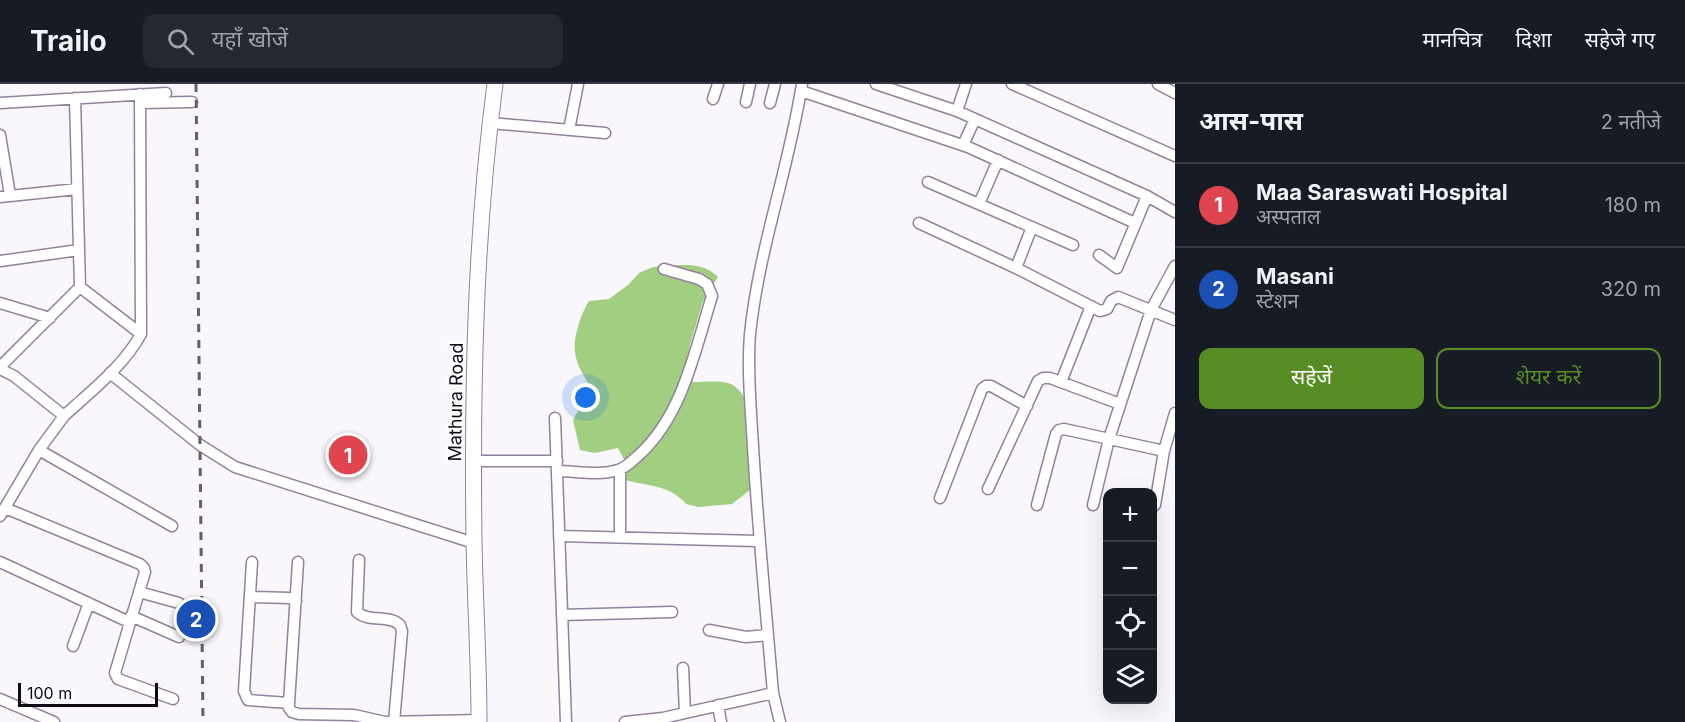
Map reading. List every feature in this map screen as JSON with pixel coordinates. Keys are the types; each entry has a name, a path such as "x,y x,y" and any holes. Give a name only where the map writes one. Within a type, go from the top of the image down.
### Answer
{"main road":[{"name":"Mathura Road","path":"479,721 474,461 480,247 495,84"}],"street":[{"path":"569,130 578,84"},
{"path":"713,99 718,84"},
{"path":"746,102 750,84"},
{"path":"770,103 775,84"},
{"path":"876,84 957,111 1147,196 1175,212"},
{"path":"957,111 966,84"},
{"path":"1012,84 1175,156"},
{"path":"1158,84 1175,93"},
{"path":"780,722 773,693 759,541 749,370 750,335 768,234 796,122 802,88 963,145 1135,223"},
{"path":"140,98 166,93"},
{"path":"64,416 14,376 0,368 80,287 75,98"},
{"path":"0,103 75,98 140,98 192,102"},
{"path":"140,98 141,334 111,373 64,416 39,450 3,512 140,564 144,568 145,572 116,667 116,676 118,679 173,699"},
{"path":"963,145 975,119"},
{"path":"490,123 605,133"},
{"path":"0,135 5,196 77,189"},
{"path":"979,204 998,160"},
{"path":"928,182 1073,244"},
{"path":"1099,255 1117,268 1147,196"},
{"path":"919,223 1016,268 1090,306 1104,311 1111,301 1118,297 1175,320"},
{"path":"1016,268 1032,227"},
{"path":"0,261 79,250"},
{"path":"1093,505 1109,439 1151,310 1172,281 1175,266"},
{"path":"474,461 609,472 620,470 648,447 667,420 688,374 712,296 707,284 699,279 664,268"},
{"path":"80,287 141,334"},
{"path":"0,303 50,318"},
{"path":"1061,382 1090,306"},
{"path":"111,373 200,445 235,467 474,543"},
{"path":"988,489 1038,381 1042,378 1050,378 1120,404"},
{"path":"940,498 982,389 991,386 1027,406"},
{"path":"1157,493 1164,451 1175,413"},
{"path":"555,418 566,722"},
{"path":"1037,506 1059,430 1064,429 1164,451"},
{"path":"39,450 172,526"},
{"path":"620,470 620,537"},
{"path":"559,536 759,541"},
{"path":"359,560 357,612 363,617 397,622 402,631 394,722"},
{"path":"0,562 89,603 179,637"},
{"path":"252,562 245,696 248,700 254,701 289,703"},
{"path":"298,562 289,703 292,712 354,715 384,722 479,721"},
{"path":"139,592 179,603"},
{"path":"250,597 289,598 296,601"},
{"path":"74,646 89,603"},
{"path":"562,615 672,612"},
{"path":"709,630 746,637 768,635"},
{"path":"683,668 685,713"},
{"path":"625,722 664,720 773,693"},
{"path":"0,699 54,722"},
{"path":"718,705 721,722"}],"green space":[{"path":"670,265 702,267 718,277 703,301 686,363 693,382 731,384 741,392 747,403 751,417 753,448 750,490 732,504 698,507 686,504 672,492 622,479 626,463 618,448 595,453 580,450 573,420 591,388 577,362 575,340 586,306 589,301 609,299 628,285 639,273 653,267"}],"railway":[{"path":"196,84 203,722"}],"place":[{"name":"Maa Saraswati Hospital","path":"348,455"},
{"name":"Masani","path":"196,619"}]}
